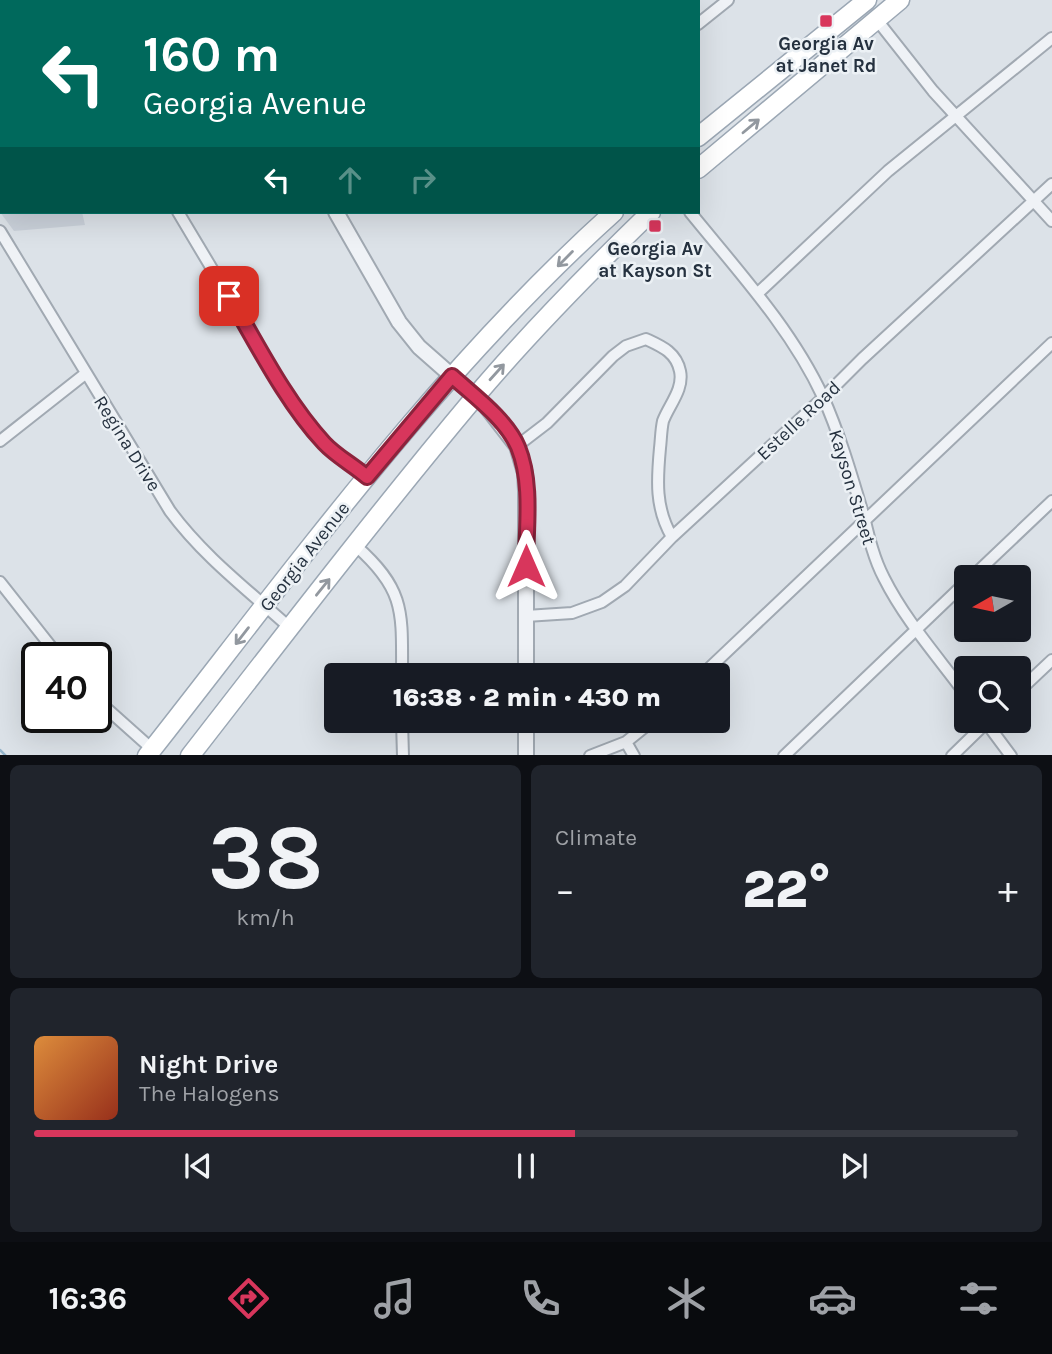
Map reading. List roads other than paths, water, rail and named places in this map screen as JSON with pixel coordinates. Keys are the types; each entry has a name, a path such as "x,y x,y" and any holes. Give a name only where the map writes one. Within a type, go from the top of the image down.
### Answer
{"main road":[{"path":"700,135 867,0"},
{"path":"700,167 900,0"},
{"name":"Georgia Avenue","path":"149,752 367,477 452,376 511,312 612,214"},
{"name":"Georgia Avenue","path":"190,755 395,493 475,397 558,304 649,214"}],"street":[{"path":"700,22 727,0"},
{"path":"877,20 956,116 1052,221"},
{"path":"757,294 888,171 1052,38"},
{"name":"Estelle Road","path":"526,616 572,613 602,602 625,586 672,537 1052,184"},
{"path":"179,214 279,381 311,428 326,445 367,477"},
{"path":"337,214 399,323 419,347 499,421 517,446 526,482 526,663"},
{"name":"Kayson Street","path":"692,214 757,294 802,355 824,398 840,441 883,577 954,679"},
{"name":"Regina Drive","path":"0,231 170,511 190,538 240,586 290,628"},
{"path":"517,446 547,423 626,346 646,339 666,348 676,359 681,372 679,387 663,423 657,481 659,506 672,537"},
{"path":"715,663 1052,343"},
{"path":"0,441 85,374"},
{"path":"984,565 1052,500"},
{"path":"356,546 378,566 395,592 402,616 402,663"},
{"path":"0,582 47,642"},
{"path":"784,755 954,594"},
{"path":"1031,680 1052,660"},
{"path":"112,715 149,752"},
{"path":"402,733 403,755"},
{"path":"526,733 526,755"},
{"path":"590,755 626,742 637,733"},
{"path":"952,755 975,733"},
{"path":"995,733 1011,755"},
{"path":"626,742 634,755"}],"waterway":[{"path":"0,750 5,755"}],"place":[{"name":"Georgia Av at Janet Rd","path":"826,21"},
{"name":"Georgia Av at Kayson St","path":"655,226"}]}
